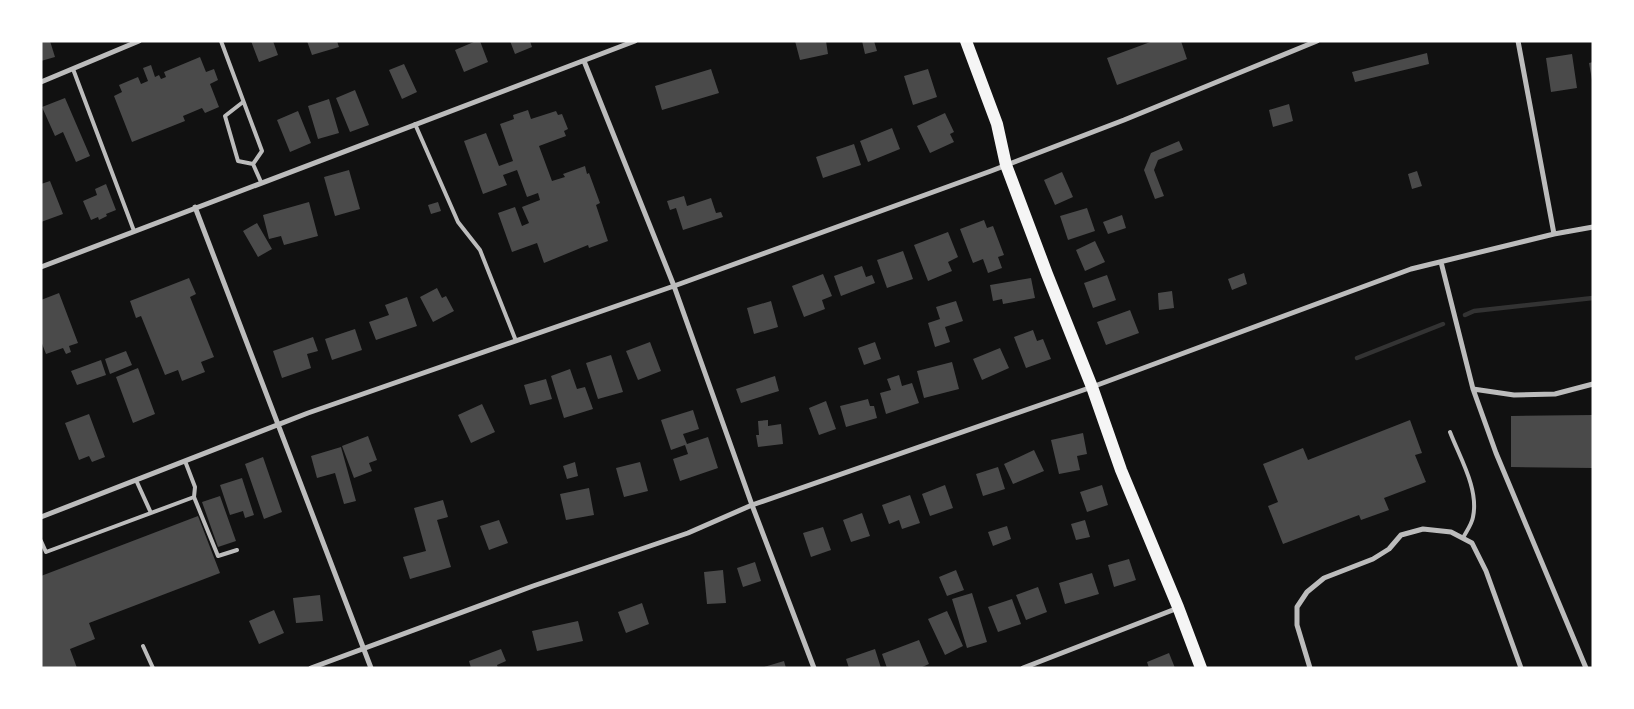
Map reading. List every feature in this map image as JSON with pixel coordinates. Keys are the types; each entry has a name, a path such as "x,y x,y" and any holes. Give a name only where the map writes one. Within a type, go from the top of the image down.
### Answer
{"main road":[{"path":"966,41 997,124 1006,165 1092,387 1121,470 1201,668"}],"street":[{"path":"41,82 139,41"},
{"path":"41,267 634,41"},
{"path":"41,517 278,425 674,286 1006,165 1124,120 1317,41"},
{"path":"1518,41 1554,234"},
{"path":"584,61 674,286 752,505 814,668"},
{"path":"195,207 371,668"},
{"path":"311,668 533,586 688,533 752,505 1092,387 1411,270 1554,234 1593,227"},
{"path":"1441,262 1472,388 1499,461 1586,668"},
{"path":"1472,388 1514,395 1555,394 1593,384"},
{"path":"1310,668 1297,625 1297,607 1307,592 1324,578 1373,559 1388,549 1401,535 1424,530 1451,532 1472,543 1486,571 1521,668"},
{"path":"1023,668 1178,608"}],"lane":[{"path":"221,41 262,151 253,164"},
{"path":"73,69 134,231"},
{"path":"243,102 225,116 238,161 253,164"},
{"path":"415,124 458,222 480,250 516,341"},
{"path":"253,164 261,182"},
{"path":"1450,432 1469,480 1475,504 1473,520 1463,538"},
{"path":"184,460 195,487 194,497 218,556 236,550"},
{"path":"136,480 151,513"},
{"path":"41,541 44,553 194,497"},
{"path":"143,646 153,668"}],"building":[{"path":"41,41 50,41 55,57 41,61"},
{"path":"251,41 273,41 278,55 259,62"},
{"path":"307,41 337,41 339,47 312,55"},
{"path":"480,41 488,62 464,72 455,50"},
{"path":"510,41 530,41 532,47 515,54"},
{"path":"795,41 826,41 828,54 800,60"},
{"path":"862,41 874,41 877,51 865,54"},
{"path":"1153,41 1181,41 1187,59 1117,85 1107,58"},
{"path":"1427,53 1429,64 1355,82 1352,72"},
{"path":"1572,54 1577,88 1551,92 1546,58"},
{"path":"200,57 206,72 214,69 218,80 210,84 219,107 205,113 202,108 183,116 185,121 132,142 114,96 122,92 119,85 138,77 141,84 148,81 143,68 151,65 155,77 159,75 161,79 166,77 164,72"},
{"path":"1593,62 1593,80 1592,80 1589,63"},
{"path":"404,64 417,92 402,99 389,70"},
{"path":"711,69 719,93 662,110 655,86"},
{"path":"928,69 937,97 913,105 904,76"},
{"path":"355,90 369,125 350,132 336,98"},
{"path":"65,98 90,156 76,162 63,132 55,136 42,107"},
{"path":"329,99 339,133 318,139 308,106"},
{"path":"1289,104 1293,121 1273,127 1269,110"},
{"path":"528,110 531,119 556,111 558,115 562,114 568,129 564,131 566,136 539,146 552,181 565,177 563,174 585,166 600,203 596,205 608,241 589,248 588,245 544,263 537,243 512,252 498,213 515,207 522,226 529,223 522,207 540,200 538,193 527,197 517,170 503,175 507,185 483,194 464,141 486,133 499,166 513,161 500,124 514,119 513,115"},
{"path":"298,111 311,143 290,152 277,120"},
{"path":"945,113 954,132 950,134 954,142 930,153 917,126"},
{"path":"892,128 900,149 868,162 860,141"},
{"path":"1179,141 1183,150 1158,160 1154,170 1164,196 1155,199 1144,170 1151,153"},
{"path":"854,144 861,165 823,178 816,157"},
{"path":"349,170 360,209 335,216 324,177"},
{"path":"1417,171 1422,186 1412,189 1408,174"},
{"path":"1062,172 1073,197 1055,205 1044,180"},
{"path":"50,181 63,214 41,222 41,184"},
{"path":"106,184 116,210 106,214 107,216 99,220 98,217 91,220 83,201 97,195 95,189"},
{"path":"684,196 687,206 711,198 716,213 721,212 723,217 683,230 676,208 670,210 667,201"},
{"path":"309,202 318,236 284,245 281,236 269,239 263,215"},
{"path":"438,202 441,211 431,214 428,205"},
{"path":"1087,208 1095,231 1068,240 1060,216"},
{"path":"1122,215 1126,228 1108,234 1103,222"},
{"path":"984,220 987,228 993,226 1004,255 998,257 1002,268 988,273 983,259 973,263 960,229"},
{"path":"257,223 272,249 258,257 243,231"},
{"path":"948,232 958,257 948,262 952,271 928,281 914,245"},
{"path":"1095,241 1105,262 1085,271 1076,250"},
{"path":"903,251 913,279 887,288 877,260"},
{"path":"862,266 866,277 872,275 875,283 841,296 834,276"},
{"path":"1244,273 1247,284 1232,290 1228,279"},
{"path":"823,274 832,296 822,300 825,309 804,317 792,286"},
{"path":"1107,275 1116,300 1093,308 1084,283"},
{"path":"189,278 196,294 190,297 214,357 201,362 205,372 182,381 178,370 165,375 141,316 136,318 130,301"},
{"path":"1031,278 1035,298 1003,304 1002,299 993,301 990,285"},
{"path":"437,288 442,298 446,296 454,311 433,322 420,297"},
{"path":"1172,291 1174,308 1159,310 1158,293"},
{"path":"59,293 78,343 69,346 71,352 66,354 63,348 46,354 41,341 41,300"},
{"path":"407,297 417,326 376,340 369,322 389,315 385,305"},
{"path":"771,301 778,327 754,334 747,308"},
{"path":"956,301 963,321 945,327 950,342 935,347 928,323 940,319 936,307"},
{"path":"1130,310 1139,333 1106,345 1097,322"},
{"path":"355,329 362,350 332,360 325,339"},
{"path":"1033,330 1037,341 1043,339 1051,359 1026,368 1014,337"},
{"path":"313,337 318,351 307,354 311,368 282,378 273,351"},
{"path":"650,342 661,371 638,380 626,351"},
{"path":"875,342 881,359 864,365 858,348"},
{"path":"1000,348 1009,368 982,380 973,359"},
{"path":"126,351 132,365 110,374 105,359"},
{"path":"611,355 623,392 598,399 586,363"},
{"path":"101,360 106,375 77,385 71,371"},
{"path":"952,362 959,389 924,398 917,371"},
{"path":"138,368 155,414 133,423 116,377"},
{"path":"570,369 577,389 585,387 593,409 564,418 551,376"},
{"path":"899,375 902,386 912,383 919,403 886,414 880,393 891,390 887,379"},
{"path":"775,376 779,391 741,403 736,389"},
{"path":"546,379 552,399 530,405 524,385"},
{"path":"868,399 870,406 874,406 877,418 846,427 840,406"},
{"path":"826,401 836,429 819,435 809,408"},
{"path":"482,404 495,432 471,443 458,415"},
{"path":"693,410 699,429 683,434 687,444 708,437 718,468 680,481 673,459 688,454 685,445 671,450 661,420"},
{"path":"89,414 105,457 92,462 89,456 79,460 65,423"},
{"path":"1593,415 1593,468 1511,467 1511,416"},
{"path":"768,420 768,426 781,424 783,444 758,447 756,435 759,435 758,421"},
{"path":"1410,420 1422,453 1415,455 1426,482 1384,498 1389,510 1361,520 1359,515 1283,544 1268,506 1278,502 1263,464 1303,448 1308,460"},
{"path":"1083,433 1087,454 1077,456 1080,470 1059,474 1051,440"},
{"path":"368,436 377,460 369,463 372,471 354,478 342,446"},
{"path":"341,447 356,501 344,504 335,473 317,478 311,456"},
{"path":"1034,450 1044,471 1013,484 1004,464"},
{"path":"263,457 282,512 264,519 245,464"},
{"path":"575,462 578,476 567,479 563,466"},
{"path":"640,462 648,491 624,497 616,468"},
{"path":"998,467 1005,489 983,496 976,474"},
{"path":"242,478 254,515 245,518 243,511 230,515 220,485"},
{"path":"945,485 953,508 930,516 922,494"},
{"path":"1102,485 1108,505 1087,512 1080,492"},
{"path":"589,488 594,515 566,520 560,494"},
{"path":"910,495 920,523 902,529 899,520 889,524 882,505"},
{"path":"220,496 236,541 218,547 202,502"},
{"path":"443,500 448,517 437,520 451,567 410,579 403,557 426,551 414,508"},
{"path":"862,513 870,536 851,542 843,520"},
{"path":"198,516 220,573 89,623 95,639 70,649 77,668 41,668 41,576"},
{"path":"499,520 508,543 489,550 480,526"},
{"path":"1085,520 1090,537 1076,540 1071,524"},
{"path":"1007,526 1011,539 993,546 988,532"},
{"path":"823,527 831,550 811,557 803,533"},
{"path":"1129,559 1136,580 1114,587 1108,565"},
{"path":"755,562 761,581 743,587 737,568"},
{"path":"723,570 726,603 707,604 704,572"},
{"path":"956,570 964,590 947,596 939,577"},
{"path":"1092,573 1099,594 1065,604 1059,583"},
{"path":"1038,587 1047,612 1026,620 1016,595"},
{"path":"972,593 987,642 967,648 952,599"},
{"path":"320,595 323,621 296,623 293,598"},
{"path":"1012,599 1021,624 998,632 988,607"},
{"path":"642,603 649,624 626,633 618,612"},
{"path":"274,610 284,633 259,644 249,621"},
{"path":"947,611 963,646 945,655 928,619"},
{"path":"578,621 583,641 537,651 532,631"},
{"path":"919,640 929,664 920,668 887,668 882,654"},
{"path":"501,649 506,661 497,665 498,668 471,668 469,661"},
{"path":"875,649 881,668 849,668 846,659"},
{"path":"1169,653 1175,668 1149,668 1147,662"},
{"path":"784,661 786,668 764,668 764,667"}],"waterway":[{"path":"1465,315 1474,311 1593,298"},
{"path":"1357,358 1443,324"}]}
